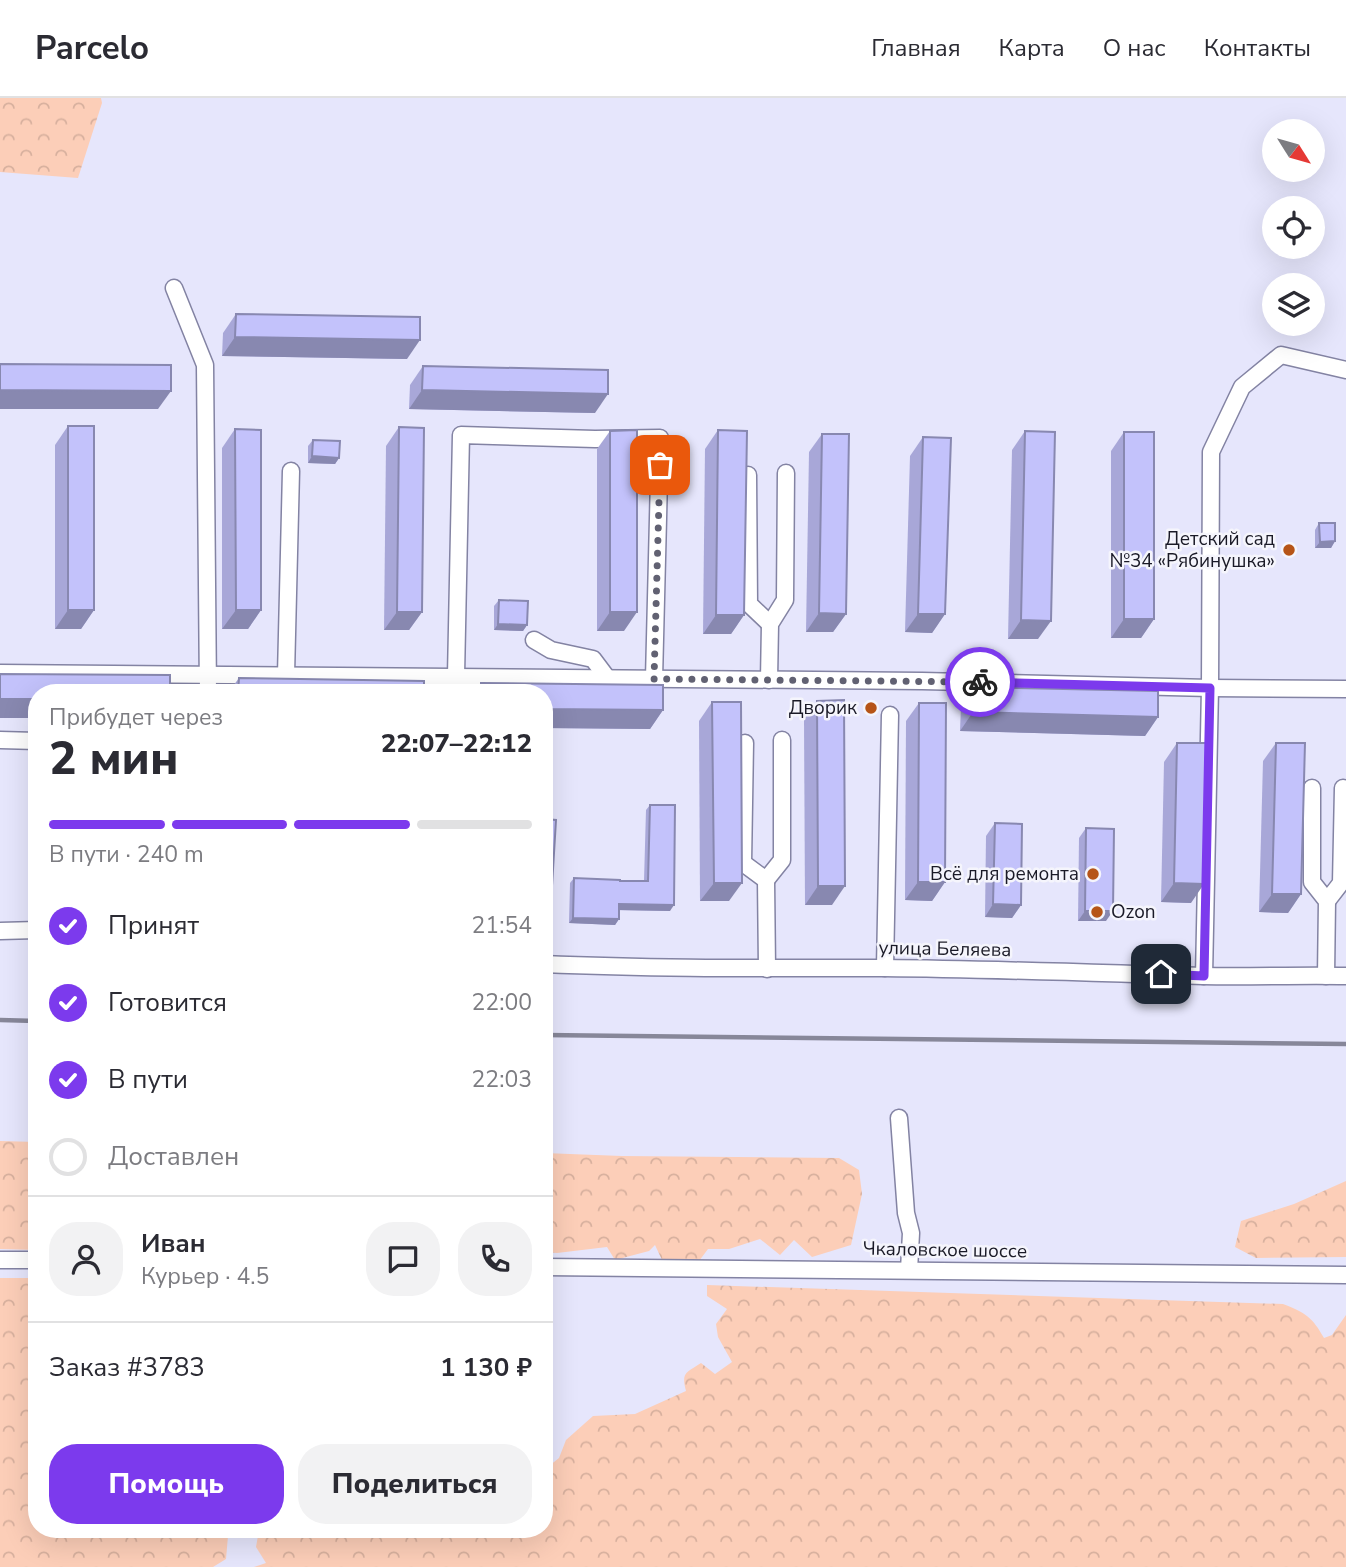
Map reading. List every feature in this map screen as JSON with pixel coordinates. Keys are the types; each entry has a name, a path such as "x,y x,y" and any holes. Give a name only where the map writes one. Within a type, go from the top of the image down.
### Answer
{"street":[{"path":"173,288 205,365 208,684"},
{"path":"1204,976 1210,688 1211,452 1242,387 1281,355 1346,370"},
{"path":"447,684 450,676 461,435 660,438 654,679"},
{"path":"286,675 292,471"},
{"path":"769,680 770,624 785,600 786,473"},
{"path":"748,475 749,604 770,624"},
{"path":"534,640 551,650 593,659 608,678"},
{"path":"0,673 936,681 1346,689"},
{"path":"885,968 890,715"},
{"path":"0,740 28,741"},
{"path":"767,969 766,880 782,860 782,740"},
{"path":"745,743 743,863 766,880"},
{"path":"1312,788 1312,882 1327,901"},
{"path":"1326,976 1327,901 1340,883 1343,788"},
{"path":"0,931 28,930"},
{"name":"улица Беляева","path":"553,964 1346,976"},
{"path":"899,1118 906,1213 911,1233 909,1270"},
{"path":"0,1260 28,1261"},
{"name":"Чкаловское шоссе","path":"553,1267 1346,1275"}],"green space":[{"path":"0,98 101,98 102,103 78,178 0,172"},
{"path":"0,1141 28,1142 28,1250 0,1249"},
{"path":"553,1153 839,1158 859,1170 862,1194 851,1245 812,1257 794,1240 780,1255 760,1239 729,1249 708,1249 699,1261 662,1260 655,1245 649,1251 615,1260 607,1247 553,1253"},
{"path":"1346,1181 1346,1257 1256,1258 1235,1247 1241,1221 1294,1204"},
{"path":"0,1278 28,1278 28,1538 228,1538 226,1559 213,1567 0,1567"},
{"path":"707,1285 1283,1304 1308,1316 1324,1338 1332,1335 1346,1315 1346,1567 254,1567 266,1563 256,1547 258,1538 553,1538 553,1463 559,1458 566,1440 593,1416 635,1414 686,1391 686,1374 701,1363 715,1374 732,1362 718,1337 716,1324 727,1309 707,1296"}],"building":[{"path":"236,314 420,317 420,340 235,337"},
{"path":"0,364 171,365 171,391 0,390"},
{"path":"423,366 608,370 608,394 422,390"},
{"path":"68,426 94,426 94,610 68,610"},
{"path":"399,427 424,428 422,612 397,612"},
{"path":"235,429 261,430 261,610 236,610"},
{"path":"637,430 637,612 610,612 610,431"},
{"path":"718,430 747,431 744,615 716,615"},
{"path":"1025,431 1055,432 1051,621 1021,620"},
{"path":"1124,432 1154,432 1154,619 1124,619"},
{"path":"822,434 849,434 846,614 819,613"},
{"path":"923,437 951,438 945,614 918,614"},
{"path":"313,440 340,441 339,458 312,456"},
{"path":"1319,523 1335,523 1335,541 1320,542"},
{"path":"499,600 528,601 527,625 498,624"},
{"path":"0,674 170,675 170,684 28,684 28,699 0,699"},
{"path":"239,678 424,681 424,684 239,684"},
{"path":"481,683 663,685 663,710 553,709 553,684"},
{"path":"974,687 1158,691 1158,717 973,712"},
{"path":"844,700 845,886 818,886 817,701"},
{"path":"712,702 741,702 742,883 714,883"},
{"path":"919,703 946,703 945,882 918,882"},
{"path":"1177,743 1207,743 1204,884 1174,883"},
{"path":"1276,743 1305,743 1301,894 1272,894"},
{"path":"650,805 675,805 674,905 619,904 619,919 573,918 574,878 648,881"},
{"path":"553,820 556,820 553,870"},
{"path":"995,823 1022,824 1021,905 993,904"},
{"path":"1086,828 1114,829 1113,911 1085,911"}],"railway":[{"path":"0,1020 28,1021"},
{"path":"553,1035 1346,1044"}],"way so far":[{"path":"660,465 654,679 980,682"}],"place":[{"name":"Детский сад №34 «Рябинушка»","path":"1289,550"},
{"name":"Дворик","path":"871,708"},
{"name":"Всё для ремонта","path":"1093,874"},
{"name":"Ozon","path":"1097,912"}],"route":[{"path":"980,682 1210,688 1204,976 1161,974"}]}
